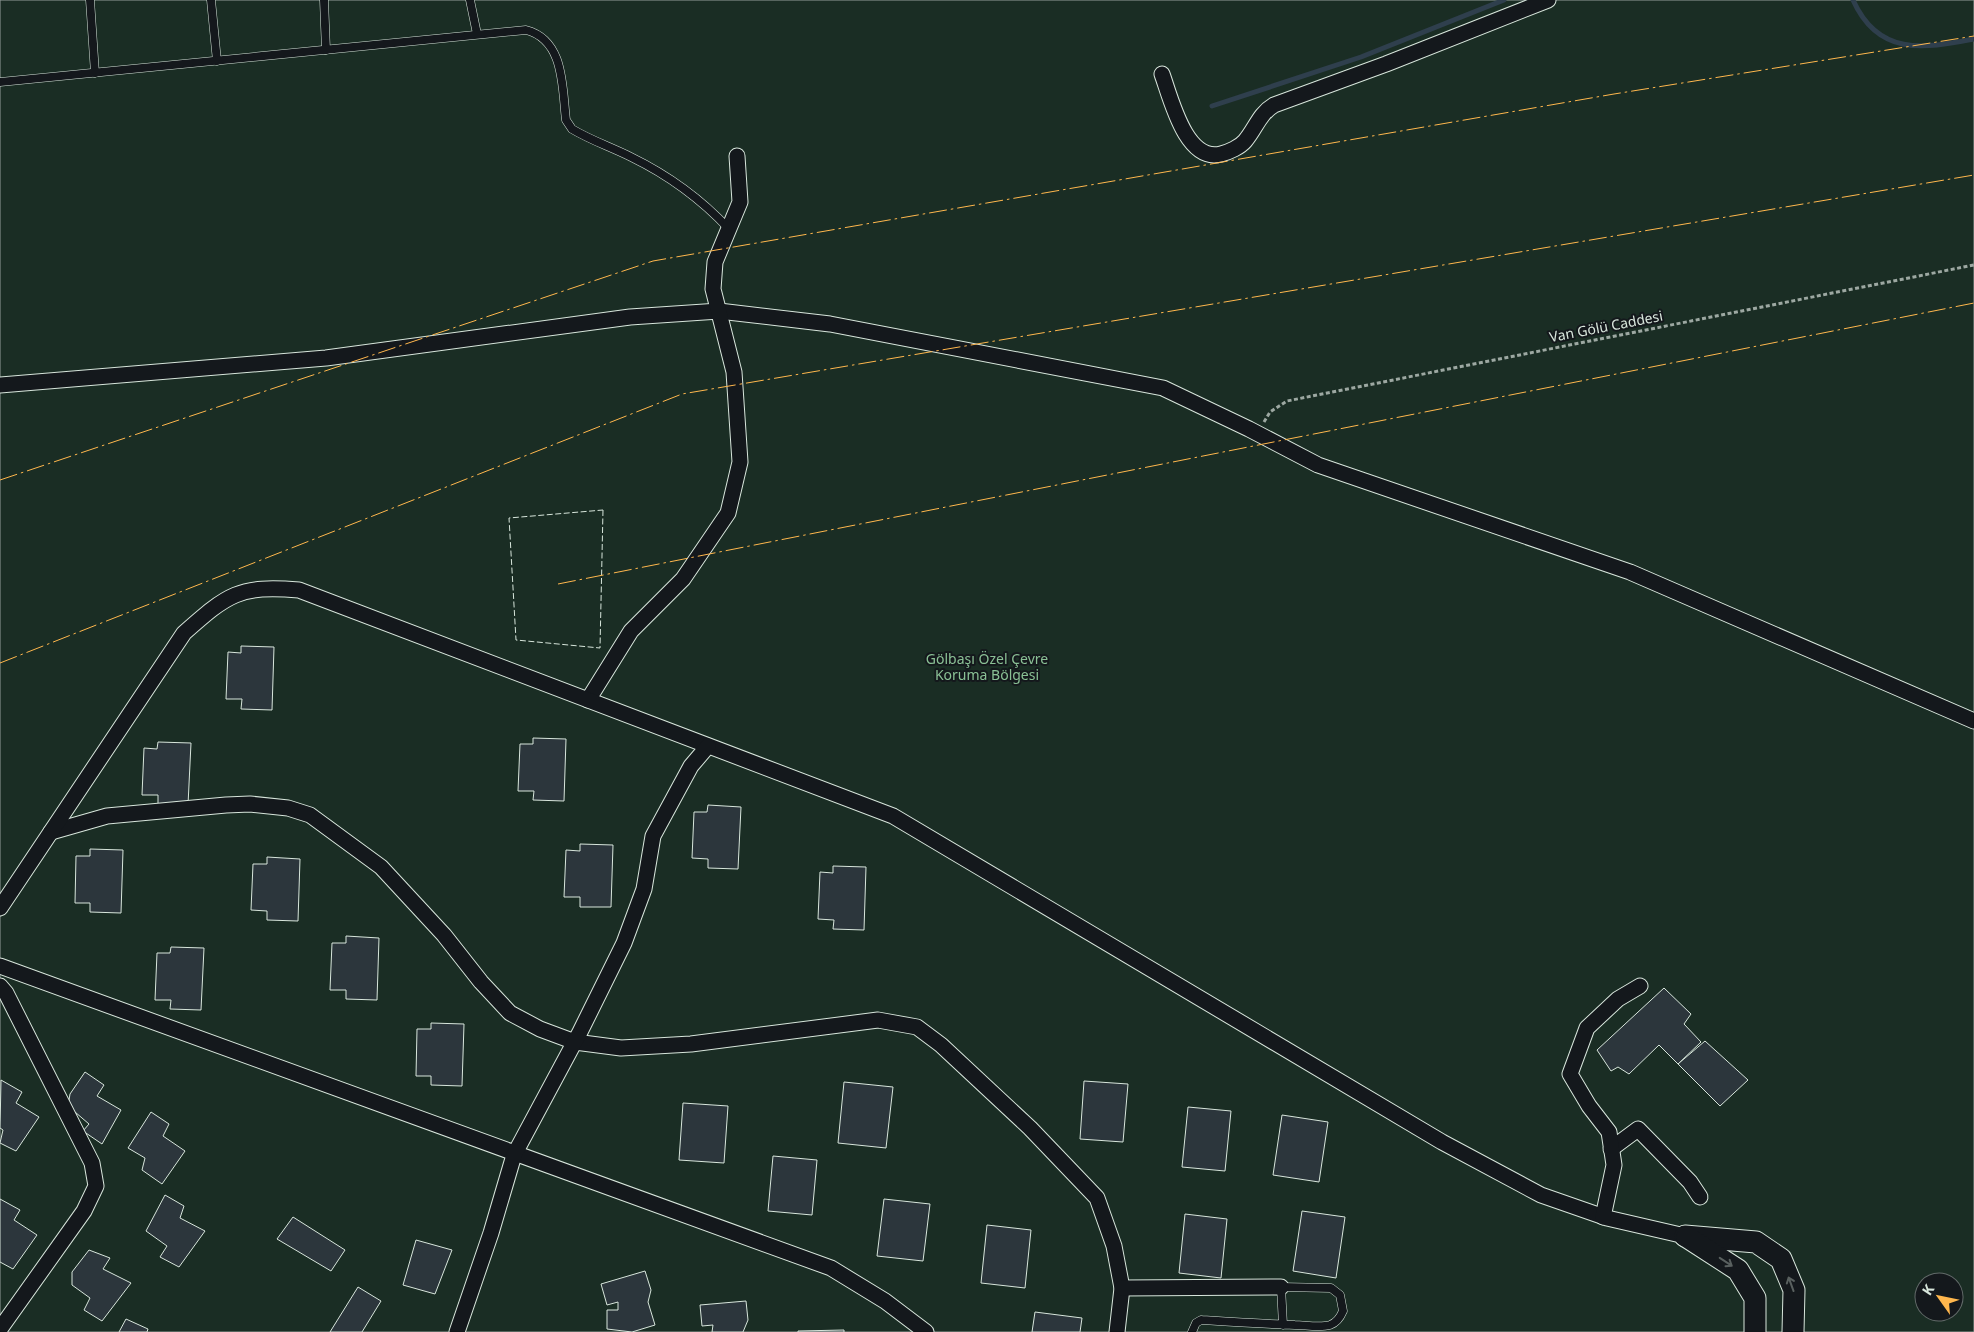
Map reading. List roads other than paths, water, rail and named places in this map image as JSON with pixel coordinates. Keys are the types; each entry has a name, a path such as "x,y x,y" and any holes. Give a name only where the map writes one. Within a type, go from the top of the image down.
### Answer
{"street":[{"path":"1162,74 1190,142 1207,154 1219,154 1228,152 1244,141 1264,111 1274,105 1386,64 1548,0"},
{"path":"588,700 631,631 683,579 728,513 740,462 734,372 713,289 715,262 740,202 737,156"},
{"path":"0,385 326,358 630,317 719,311 830,324 1163,388 1258,434 1318,466 1630,572 1974,721"},
{"path":"0,908 184,633 211,609 235,594 264,587 299,590 893,816 1442,1142 1541,1195 1603,1217 1685,1236 1756,1242 1781,1259 1794,1290 1793,1332"},
{"path":"457,1332 491,1233 514,1155 575,1042 636,914 644,889 653,836 691,766 708,746"},
{"path":"52,832 107,816 226,805 250,804 288,808 310,815 381,867 444,935 481,982 510,1013 540,1029 575,1042 621,1048 691,1044 878,1020 917,1027 941,1046 1030,1128 1097,1198 1114,1246 1122,1288 1117,1332"},
{"path":"0,966 514,1155 831,1268 885,1300 926,1332"},
{"path":"0,986 6,993 92,1163 96,1186 84,1212 0,1330"},
{"path":"1603,1217 1614,1164 1609,1132 1589,1106 1570,1074 1587,1028 1618,999 1640,986"},
{"path":"1611,1149 1638,1129 1690,1182 1700,1197"},
{"path":"1685,1236 1738,1270 1756,1298 1755,1332"},
{"path":"1122,1288 1281,1287"}],"lane":[{"path":"90,0 95,72"},
{"path":"211,0 217,60"},
{"path":"324,0 326,50"},
{"path":"470,0 477,34"},
{"path":"0,82 519,30 535,33 542,38 556,58 566,120 572,129 632,157 672,180 708,207 728,229"},
{"path":"1192,1332 1196,1323 1202,1320 1283,1325 1332,1324 1340,1317 1343,1306 1340,1295 1331,1288 1281,1287 1283,1325"}],"waterway":[{"path":"1212,106 1361,57 1504,0"},
{"path":"1853,0 1863,18 1875,31 1889,40 1920,46 1974,39"}],"park label":[{"name":"Gölbaşı Özel Çevre Koruma Bölgesi","path":"987,666"}]}
